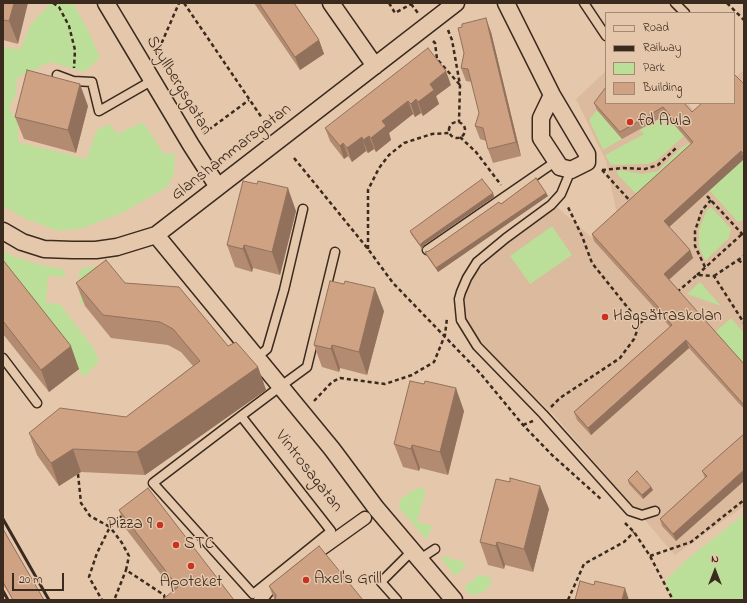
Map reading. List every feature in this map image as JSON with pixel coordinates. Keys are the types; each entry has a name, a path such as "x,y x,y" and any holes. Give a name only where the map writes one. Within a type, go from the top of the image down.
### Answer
{"street":[{"name":"Skyllbergsgatan","path":"106,3 191,145 218,187"},
{"path":"331,3 375,66"},
{"path":"506,3 552,95 587,154 587,162 571,170 560,167 555,162 542,138 542,118 552,95"},
{"name":"Glanshammarsgatan","path":"3,231 22,242 44,249 72,250 96,250 116,247 156,235 453,4"},
{"name":"Vintrosagatan","path":"156,235 332,449 376,508 454,600"},
{"path":"255,598 269,589 320,549 365,518"}],"lane":[{"path":"584,3 605,34"},
{"path":"675,3 684,12"},
{"path":"57,75 73,80 92,82 98,110 149,74"},
{"path":"427,250 555,162"},
{"path":"571,170 561,194 551,205 488,252 477,262 466,278 459,299 461,320 477,346 543,414 630,511 642,515 655,511"},
{"path":"256,358 267,349 284,290 303,209"},
{"path":"255,598 152,483 307,367 335,252"},
{"path":"3,358 37,403"},
{"name":"Vintrosagatan","path":"241,416 331,532 255,598"},
{"path":"397,600 381,582 417,555 435,549"}],"path":[{"path":"53,3 59,7 68,26 75,50 73,80"},
{"path":"149,74 179,3"},
{"path":"184,3 262,118"},
{"path":"389,3 395,13 413,3"},
{"path":"727,3 744,20"},
{"path":"438,17 446,27 452,40 460,85 459,122"},
{"path":"420,29 435,43 437,60 460,85"},
{"path":"191,145 249,100"},
{"path":"449,133 449,127 453,122 459,122 464,126 465,132 460,137"},
{"path":"368,249 368,190 379,168 389,155 404,143 432,134 449,133 454,137 460,137 476,152 508,195"},
{"path":"602,170 623,168 645,169 658,165 677,147"},
{"path":"587,154 634,205"},
{"path":"294,158 368,249 393,283 444,334 480,373 523,425 603,502"},
{"path":"561,194 582,236 592,263 640,323"},
{"path":"674,294 743,235 706,196"},
{"path":"706,267 702,263 695,246 695,231 702,210 711,200"},
{"path":"697,275 714,276 744,256"},
{"path":"738,260 744,264"},
{"path":"714,276 744,323"},
{"path":"523,425 537,420 560,398 620,358 634,339 640,323 663,304"},
{"path":"310,404 332,382 340,378 385,384 412,375 434,362 444,334"},
{"path":"78,474 80,504 90,516 110,527 122,543 129,556 126,570 115,598"},
{"path":"650,556 691,542 744,500"},
{"path":"102,600 89,577 110,527 126,511"},
{"path":"624,522 634,532 650,556 673,600"},
{"path":"568,600 584,564 624,542 634,532"},
{"path":"126,570 164,595 166,600"}],"shaded area":[{"name":"Hagsätraskolan","path":"744,70 744,506 675,555 553,414 513,376 474,334 464,311 465,295 474,275 495,253 557,207 591,237 617,215 606,161 576,99 605,72 605,104 689,104 695,112 735,104 735,77"}],"green space":[{"path":"51,3 73,3 88,30 100,58 84,72 50,62 17,78 16,93 9,109 18,122 18,142 86,159 97,130 110,124 117,134 143,122 164,154 175,153 174,174 167,187 124,212 83,228 58,231 24,218 3,206 3,47 20,50 31,24"},
{"path":"597,110 622,139 603,150 589,120"},
{"path":"666,115 684,136 656,161 648,164 611,165 605,155 644,134 640,130"},
{"path":"690,143 696,149 641,199 618,175 617,171 621,170 642,174 658,171 682,147"},
{"path":"744,159 744,220 738,222 709,190"},
{"path":"711,207 731,229 729,238 705,261 699,246 699,230 706,211"},
{"path":"552,226 572,255 530,284 510,256"},
{"path":"3,251 12,256 41,265 63,269 66,277 48,276 46,303 60,304 94,349 98,358 98,363 84,377 3,273"},
{"path":"105,266 111,279 80,304 79,272 82,268"},
{"path":"700,282 721,306 687,294"},
{"path":"731,318 744,333 744,368 713,334"},
{"path":"417,488 426,489 417,522 432,526 427,540 399,508 402,498"},
{"path":"744,514 744,600 673,600 665,581 685,561"},
{"path":"443,556 466,563 465,567 455,576 442,560"},
{"path":"479,575 489,577 492,583 484,592 474,595 469,594 464,587"}],"building":[{"path":"3,3 14,3 9,21 3,20"},
{"path":"259,3 294,3 319,40 295,57"},
{"path":"486,18 516,142 488,149 483,128 475,126 479,113 468,69 461,68 464,53 458,28 462,27 462,24"},
{"path":"428,48 446,71 430,84 434,90 418,102 416,99 411,104 408,101 382,121 386,126 371,138 369,136 363,140 362,137 347,148 343,143 340,146 325,128"},
{"path":"27,70 80,84 68,130 15,117"},
{"path":"735,75 744,84 744,154 741,151 664,221 690,250 664,274 744,364 744,405 686,340 588,428 574,412 672,325 659,311 660,309 592,234 693,142 663,107 620,132 594,103 605,88 605,104 685,104 692,112 701,104 735,104"},
{"path":"536,178 546,193 436,268 425,252 429,251 499,202 501,204"},
{"path":"482,179 493,193 420,245 410,231"},
{"path":"243,181 257,184 258,181 288,188 272,252 244,245 243,249 227,245"},
{"path":"3,260 71,346 41,370 3,321"},
{"path":"106,260 125,283 179,287 228,346 236,342 258,367 137,452 73,449 51,463 29,433 60,408 126,417 200,361 173,329 160,322 103,315 76,283"},
{"path":"330,281 344,284 345,281 375,288 359,352 332,345 331,349 314,345"},
{"path":"410,381 424,384 425,381 456,388 440,452 412,445 411,449 394,444"},
{"path":"744,434 744,470 673,534 660,519 707,476 702,471"},
{"path":"637,471 651,487 642,495 628,480"},
{"path":"510,478 540,486 524,549 497,542 496,546 480,542 496,479 510,482"},
{"path":"148,488 234,600 162,600 178,587 119,510"},
{"path":"3,529 44,600 13,600 3,582"},
{"path":"319,546 363,600 275,600 276,595 269,586"},
{"path":"580,581 594,585 595,581 625,588 622,600 575,600"}],"railway":[{"path":"3,519 49,600"},
{"path":"3,591 8,600"}],"place":[{"name":"fd Aula","path":"630,122"},
{"name":"Hagsätraskolan","path":"605,317"},
{"name":"Pizza 9","path":"160,525"},
{"name":"STC","path":"176,545"},
{"name":"Apoteket","path":"191,566"},
{"name":"Axel's Grill","path":"306,580"}]}
